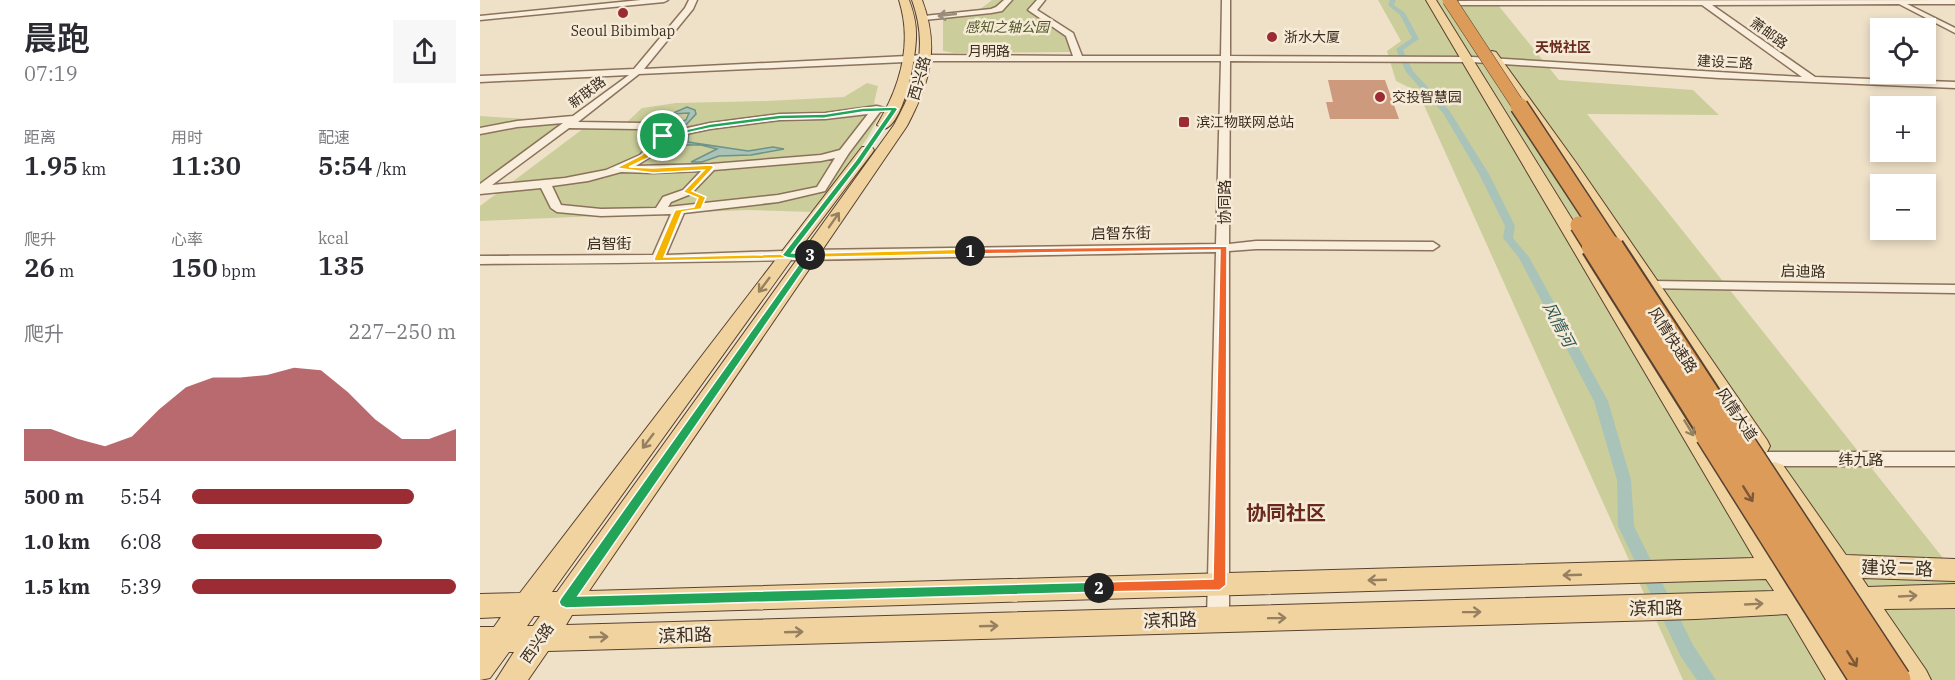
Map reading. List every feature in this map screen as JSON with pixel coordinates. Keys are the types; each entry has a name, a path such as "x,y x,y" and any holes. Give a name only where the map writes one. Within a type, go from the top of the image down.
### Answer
{"highway":[{"name":"风情快速路","path":"1452,1 1865,680"},
{"name":"风情快速路","path":"1452,1 1896,680"}],"main road":[{"name":"西兴路","path":"480,668 491,639 527,604 786,255 859,162 886,109 917,62 909,11 904,0"},
{"path":"1431,0 1842,680"},
{"name":"风情大道","path":"1452,1 1572,167 1916,680"},
{"name":"西兴路","path":"511,680 900,126 913,104 917,62 927,26 921,9"},
{"path":"480,606 1839,566"},
{"name":"建设二路","path":"1839,566 1955,570"},
{"name":"建设二路","path":"1861,598 1955,596"},
{"name":"滨和路","path":"491,639 1696,607 1861,598"}],"street":[{"path":"480,18 664,0"},
{"name":"新联路","path":"480,189 634,75 689,9 693,0"},
{"path":"921,9 991,11 999,9 1008,0"},
{"path":"1041,0 1032,10 1071,35 1078,58"},
{"name":"协同路","path":"1218,619 1226,0"},
{"path":"1452,1 1955,2"},
{"path":"1894,1 1955,31"},
{"name":"萧邮路","path":"1700,2 1796,79"},
{"name":"萧邮路","path":"1700,2 1809,83"},
{"name":"月明路","path":"480,85 634,75 917,62 1078,58 1225,62"},
{"name":"月明路","path":"917,62 1497,62"},
{"name":"建设三路","path":"1497,62 1796,79 1823,87 1955,90"},
{"name":"建设三路","path":"1497,62 1809,83 1955,85"},
{"name":"月明路","path":"480,79 634,75"},
{"path":"480,189 586,177 620,168 645,156 668,135 692,129 780,117 825,116 886,109"},
{"path":"544,182 557,208 585,213 697,209 798,196 821,189 844,152 886,109"},
{"path":"480,131 517,124 571,122 641,126 668,135"},
{"path":"620,168 653,170 711,167 821,158 844,152"},
{"path":"660,211 667,200 687,192 711,167"},
{"path":"687,192 702,197 697,209"},
{"path":"658,259 679,210"},
{"name":"启智东街","path":"810,254 1224,248 1256,245 1433,246"},
{"name":"启智街","path":"480,260 658,259 810,254"},
{"name":"启迪路","path":"1651,285 1955,289"},
{"name":"纬九路","path":"1767,459 1955,459"}],"green space":[{"name":"感知之轴公园","path":"992,0 1044,0 1035,11 1072,42 1071,52 954,53 943,51 943,18 979,10"},
{"path":"1378,0 1494,0 1559,80 1693,90 1719,115 1587,114 1955,573 1955,680 1683,680 1418,92 1396,81 1387,51 1401,41"},
{"path":"867,83 878,86 874,103 883,109 868,137 815,212 748,210 480,221 480,206 588,125 624,125 642,108 676,103 844,97"},
{"path":"480,116 526,119 535,123 569,120 480,185"}],"shaded area":[{"path":"687,107 695,110 696,114 684,127 689,129 688,142 748,151 773,147 784,149 751,155 719,156 702,162 691,162 717,149 701,145 668,145 680,136 674,130 660,128 686,120 689,113 671,114"}],"building":[{"name":"交投智慧园","path":"1328,80 1385,80 1399,119 1330,119 1326,102 1333,102"}],"waterway":[{"name":"风情河","path":"1393,0 1391,5 1403,14 1416,39 1399,49 1410,72 1446,112 1484,174 1510,226 1508,238 1524,257 1601,401 1624,480 1626,526 1687,651 1707,680"}],"place":[{"name":"Seoul Bibimbap","path":"623,13"},
{"name":"浙水大厦","path":"1272,37"},
{"name":"交投智慧园","path":"1380,97"},
{"name":"滨江物联网总站","path":"1184,122"}],"district":[{"name":"天悦社区","path":"1563,47"},
{"name":"协同社区","path":"1286,512"}],"route":[{"path":"663,136 645,156 620,168 653,170 711,167 687,192 702,197 697,209 679,210 658,259 786,255 810,254 1224,248 1220,585 566,602 810,254 786,255 859,162 895,109 863,110 825,116 780,117 710,126 663,136"}]}
